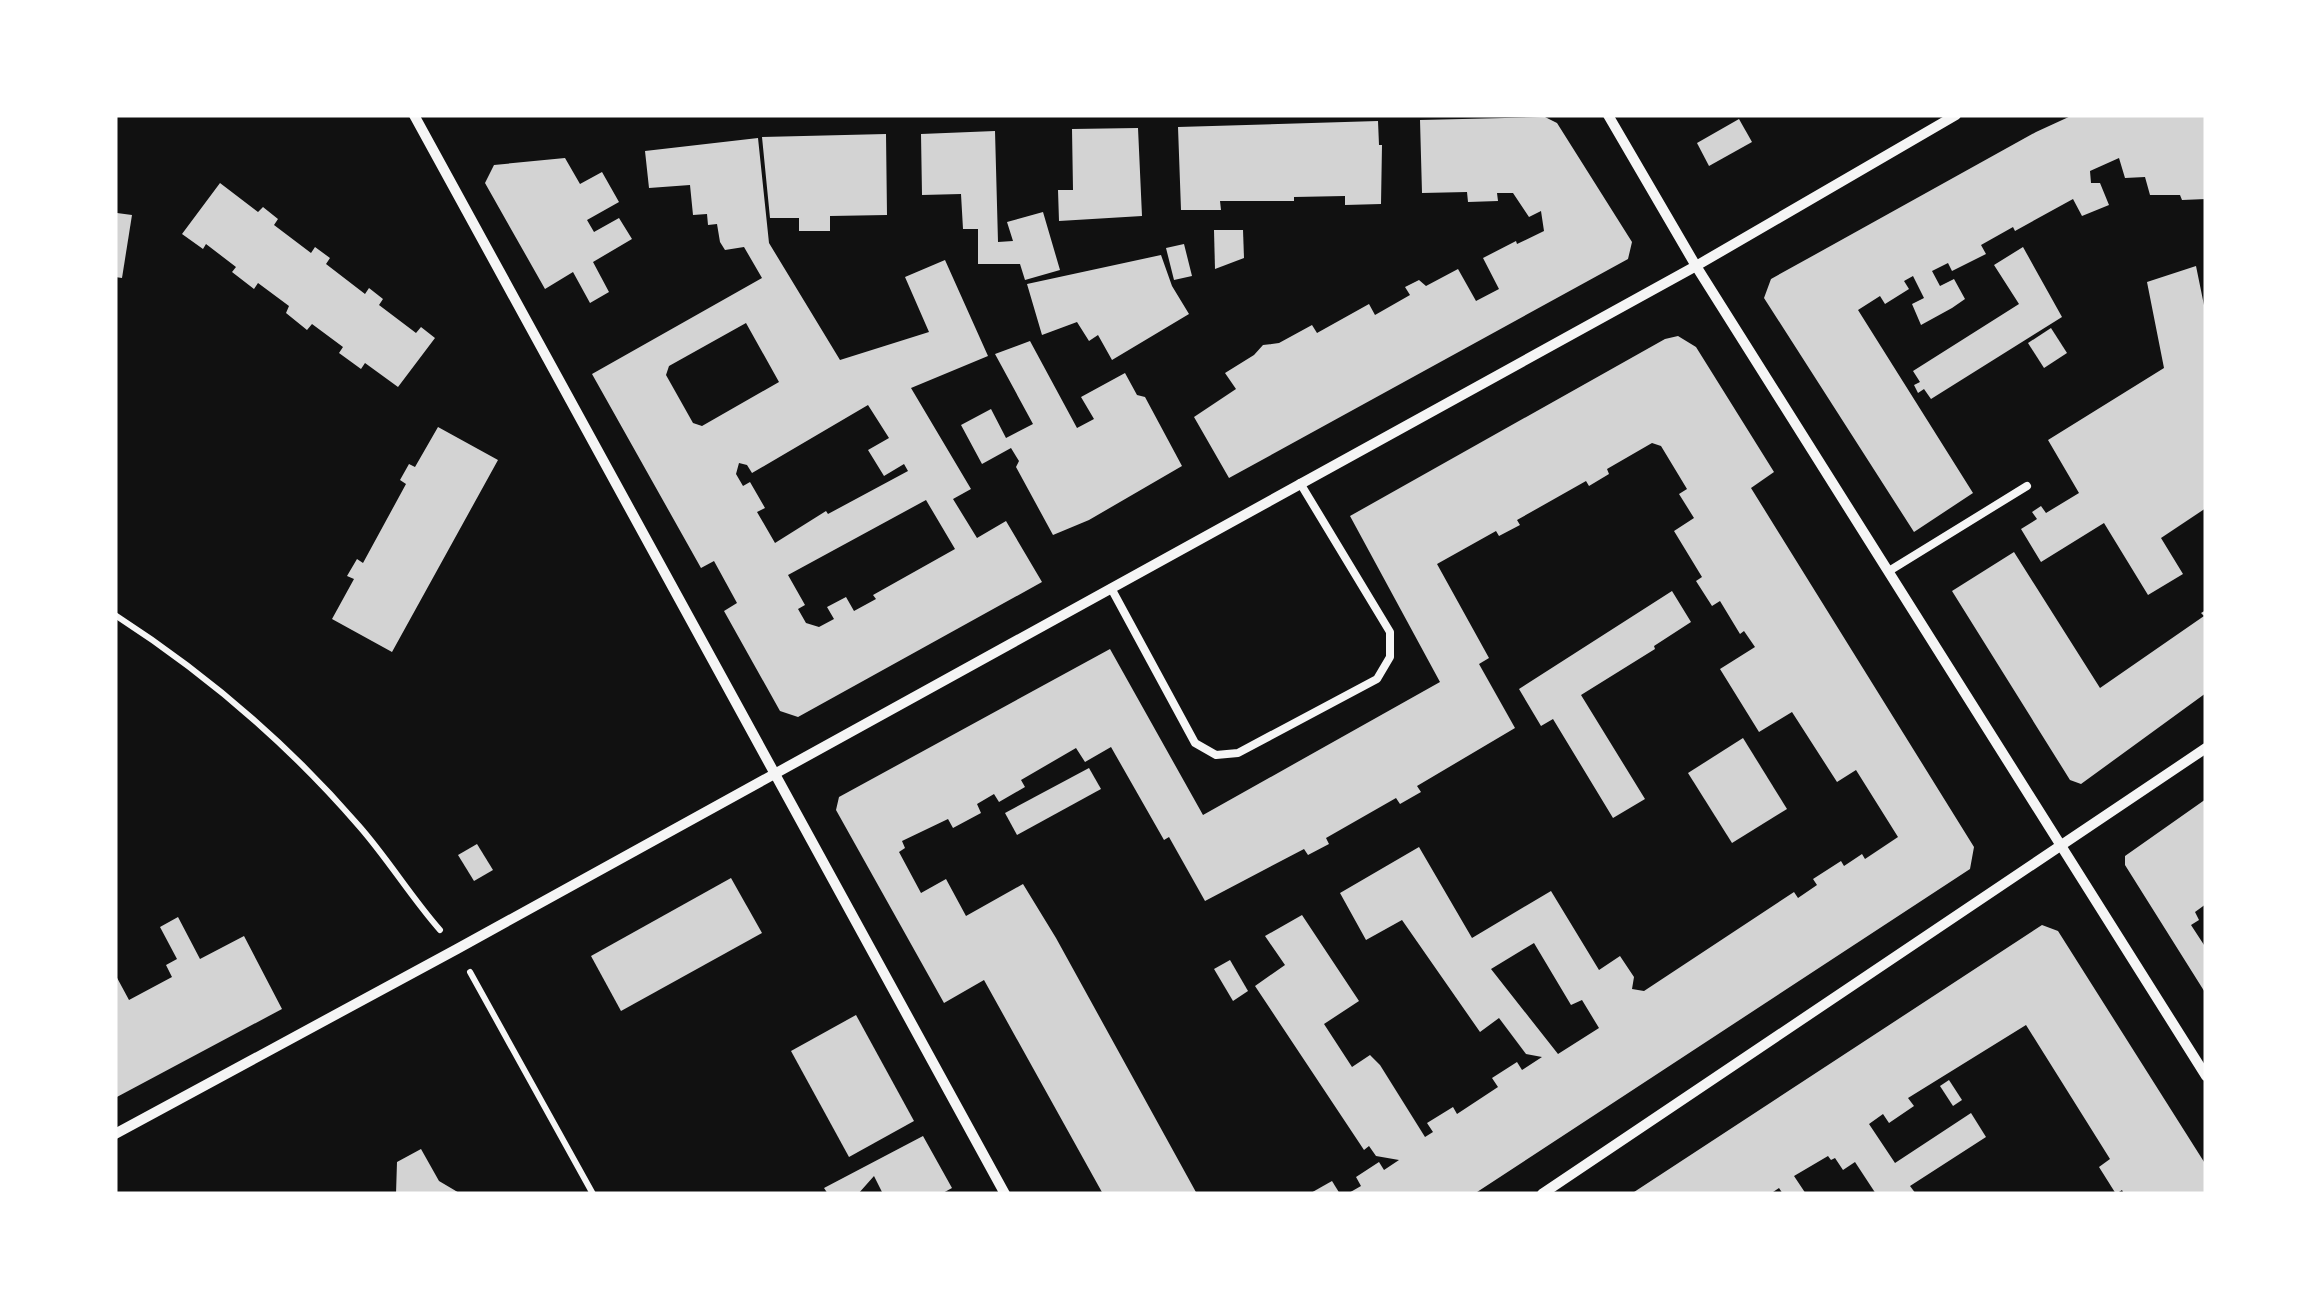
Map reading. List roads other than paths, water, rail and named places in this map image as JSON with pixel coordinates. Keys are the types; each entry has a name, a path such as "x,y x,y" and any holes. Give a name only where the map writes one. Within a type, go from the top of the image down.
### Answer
{"street":[{"path":"414,115 1005,1194"},
{"path":"1608,115 1696,266 2206,1076"},
{"path":"115,1134 1696,266 1956,115"},
{"path":"1542,1194 2206,748"}],"lane":[{"path":"1111,588 1195,743 1216,755 1238,753 1377,679 1390,658 1390,632 1300,483"},
{"path":"1888,571 2028,486"}]}
